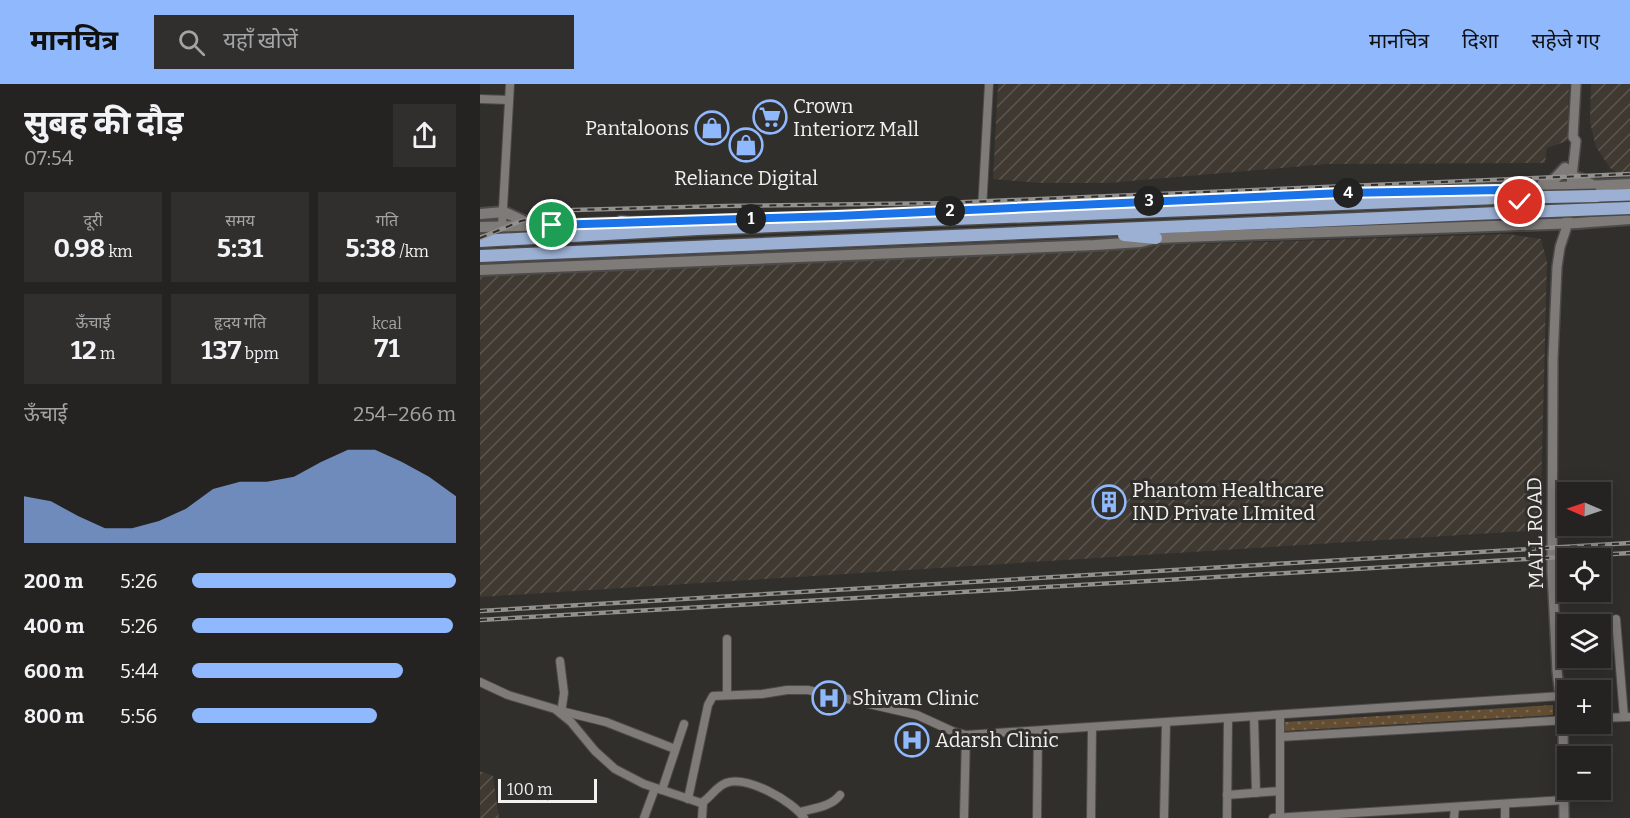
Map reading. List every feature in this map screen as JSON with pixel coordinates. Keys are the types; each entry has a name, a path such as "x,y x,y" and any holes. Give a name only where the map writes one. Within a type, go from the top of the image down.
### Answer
{"highway":[{"path":"480,241 673,230 1108,212 1630,195"},
{"path":"1108,212 1165,200"},
{"path":"480,256 1092,230 1156,232 1630,208"},
{"path":"621,222 673,230"}],"main road":[{"path":"1447,191 1469,185 1552,182 1568,170 1580,180 1600,186"},
{"path":"480,226 773,219 1165,200 1630,184"},
{"path":"1598,221 1588,218 1582,205 1587,192 1600,186"},
{"path":"1502,190 1515,195 1521,207 1520,215 1506,224"},
{"path":"480,214 504,213 532,225"},
{"path":"1398,228 1454,231 1630,219"},
{"path":"480,270 1095,245 1141,242 1156,232 1562,224"}],"street":[{"path":"502,226 510,84"},
{"path":"982,210 989,84"},
{"name":"MALL ROAD","path":"1558,680 1552,572 1553,359 1557,267 1570,140 1573,137 1576,84"},
{"path":"480,99 509,100"},
{"path":"1611,718 1627,717 1616,619"},
{"path":"727,639 727,695"},
{"path":"560,661 564,687 561,712 605,761 632,778 703,803"},
{"path":"480,682 508,695 561,712 606,722 675,749"},
{"path":"688,799 708,705 713,696 808,690 917,715 966,735 1557,696"},
{"path":"1280,716 1280,818"},
{"path":"1254,717 1256,793"},
{"path":"1227,818 1228,719"},
{"path":"1280,737 1557,720"},
{"path":"1164,818 1166,723"},
{"path":"644,818 684,724"},
{"path":"1091,818 1092,728"},
{"path":"1038,731 1038,818"},
{"path":"964,818 966,735"},
{"path":"702,818 703,803 719,787 732,781 766,791 786,801 802,815 827,805 840,795"},
{"path":"1227,795 1280,791"},
{"path":"1273,818 1404,814 1455,807 1564,800"},
{"name":"MALL ROAD","path":"1564,800 1564,818"},
{"path":"1505,804 1505,818"},
{"path":"1455,807 1455,818"}],"shaded area":[{"path":"998,84 1569,84 1567,141 1547,148 1545,163 1327,164 1108,183 1040,183 993,179"},
{"path":"1591,84 1630,84 1630,180 1610,168 1596,147 1590,122"},
{"path":"1507,234 1541,239 1547,262 1540,530 480,597 480,268 835,250 1201,244"},
{"path":"1553,705 1553,715 1285,731 1284,722"},
{"path":"480,771 493,776 499,818 480,818"}],"railway":[{"path":"480,238 521,221 573,210 944,203 1630,174"},
{"path":"480,611 1630,543"},
{"path":"480,620 1630,553"}],"place":[{"name":"Crown Interiorz Mall","path":"770,117"},
{"name":"Pantaloons","path":"712,128"},
{"name":"Reliance Digital","path":"746,145"},
{"name":"Phantom Healthcare IND Private LImited","path":"1109,502"},
{"name":"Shivam Clinic","path":"829,698"},
{"name":"Adarsh Clinic","path":"912,740"}],"route":[{"path":"552,225 837,216 1342,193 1502,190 1515,195 1520,202"}]}
